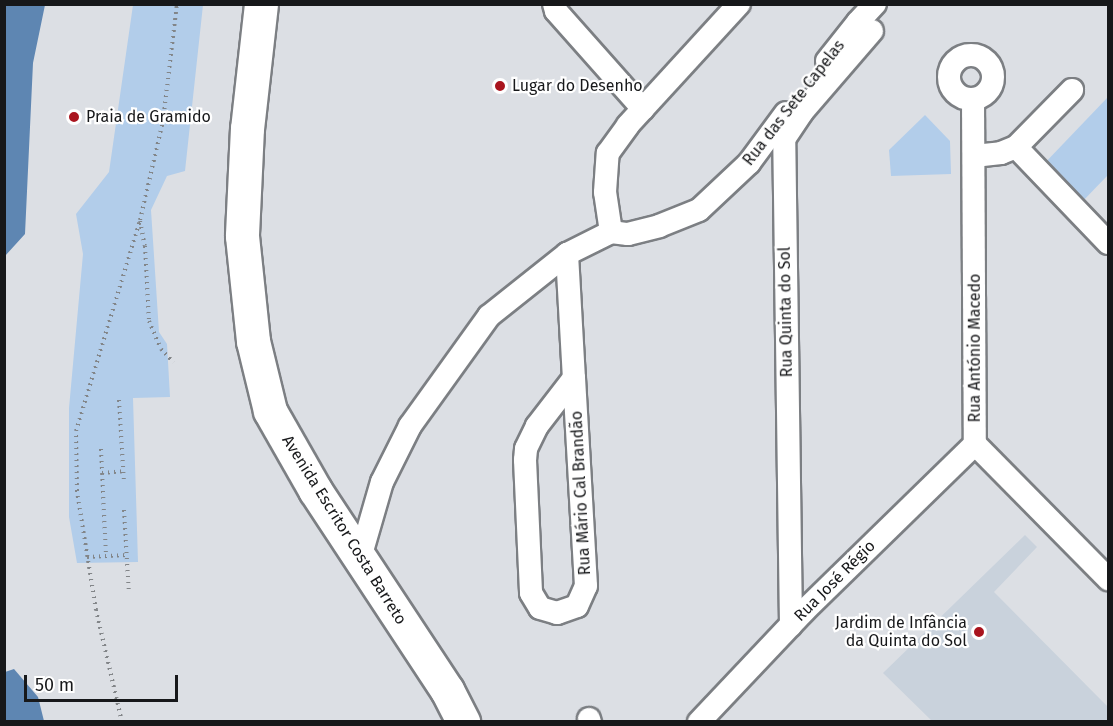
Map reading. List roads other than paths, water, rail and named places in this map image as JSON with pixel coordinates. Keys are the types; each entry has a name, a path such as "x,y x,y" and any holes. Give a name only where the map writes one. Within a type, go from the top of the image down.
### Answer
{"main road":[{"name":"Avenida Escritor Costa Barreto","path":"261,4 247,128 242,236 253,341 270,411 315,490 447,690 464,722"}],"street":[{"path":"554,4 556,11 643,109"},
{"path":"360,558 382,482 410,426 489,316 567,254 611,232 605,192 608,153 643,109 740,4"},
{"name":"Rua das Sete Capelas","path":"611,232 628,234 659,226 699,210 749,163 807,85 858,21 875,4"},
{"name":"Rua Quinta do Sol","path":"791,625 784,139 802,112 872,31"},
{"path":"974,156 1001,153 1016,147 1072,90"},
{"name":"Rua António Macedo","path":"973,99 975,444 1108,579"},
{"path":"1016,147 1108,243"},
{"name":"Rua Mário Cal Brandão","path":"567,254 586,586 577,606 557,613 540,608 531,593 525,460 526,449 537,426 574,378"},
{"name":"Rua José Régio","path":"699,722 791,625 975,444"}],"place":[{"name":"Lugar do Desenho","path":"500,86"},
{"name":"Praia de Gramido","path":"74,117"},
{"name":"Jardim de Infância da Quinta do Sol","path":"979,632"}]}
